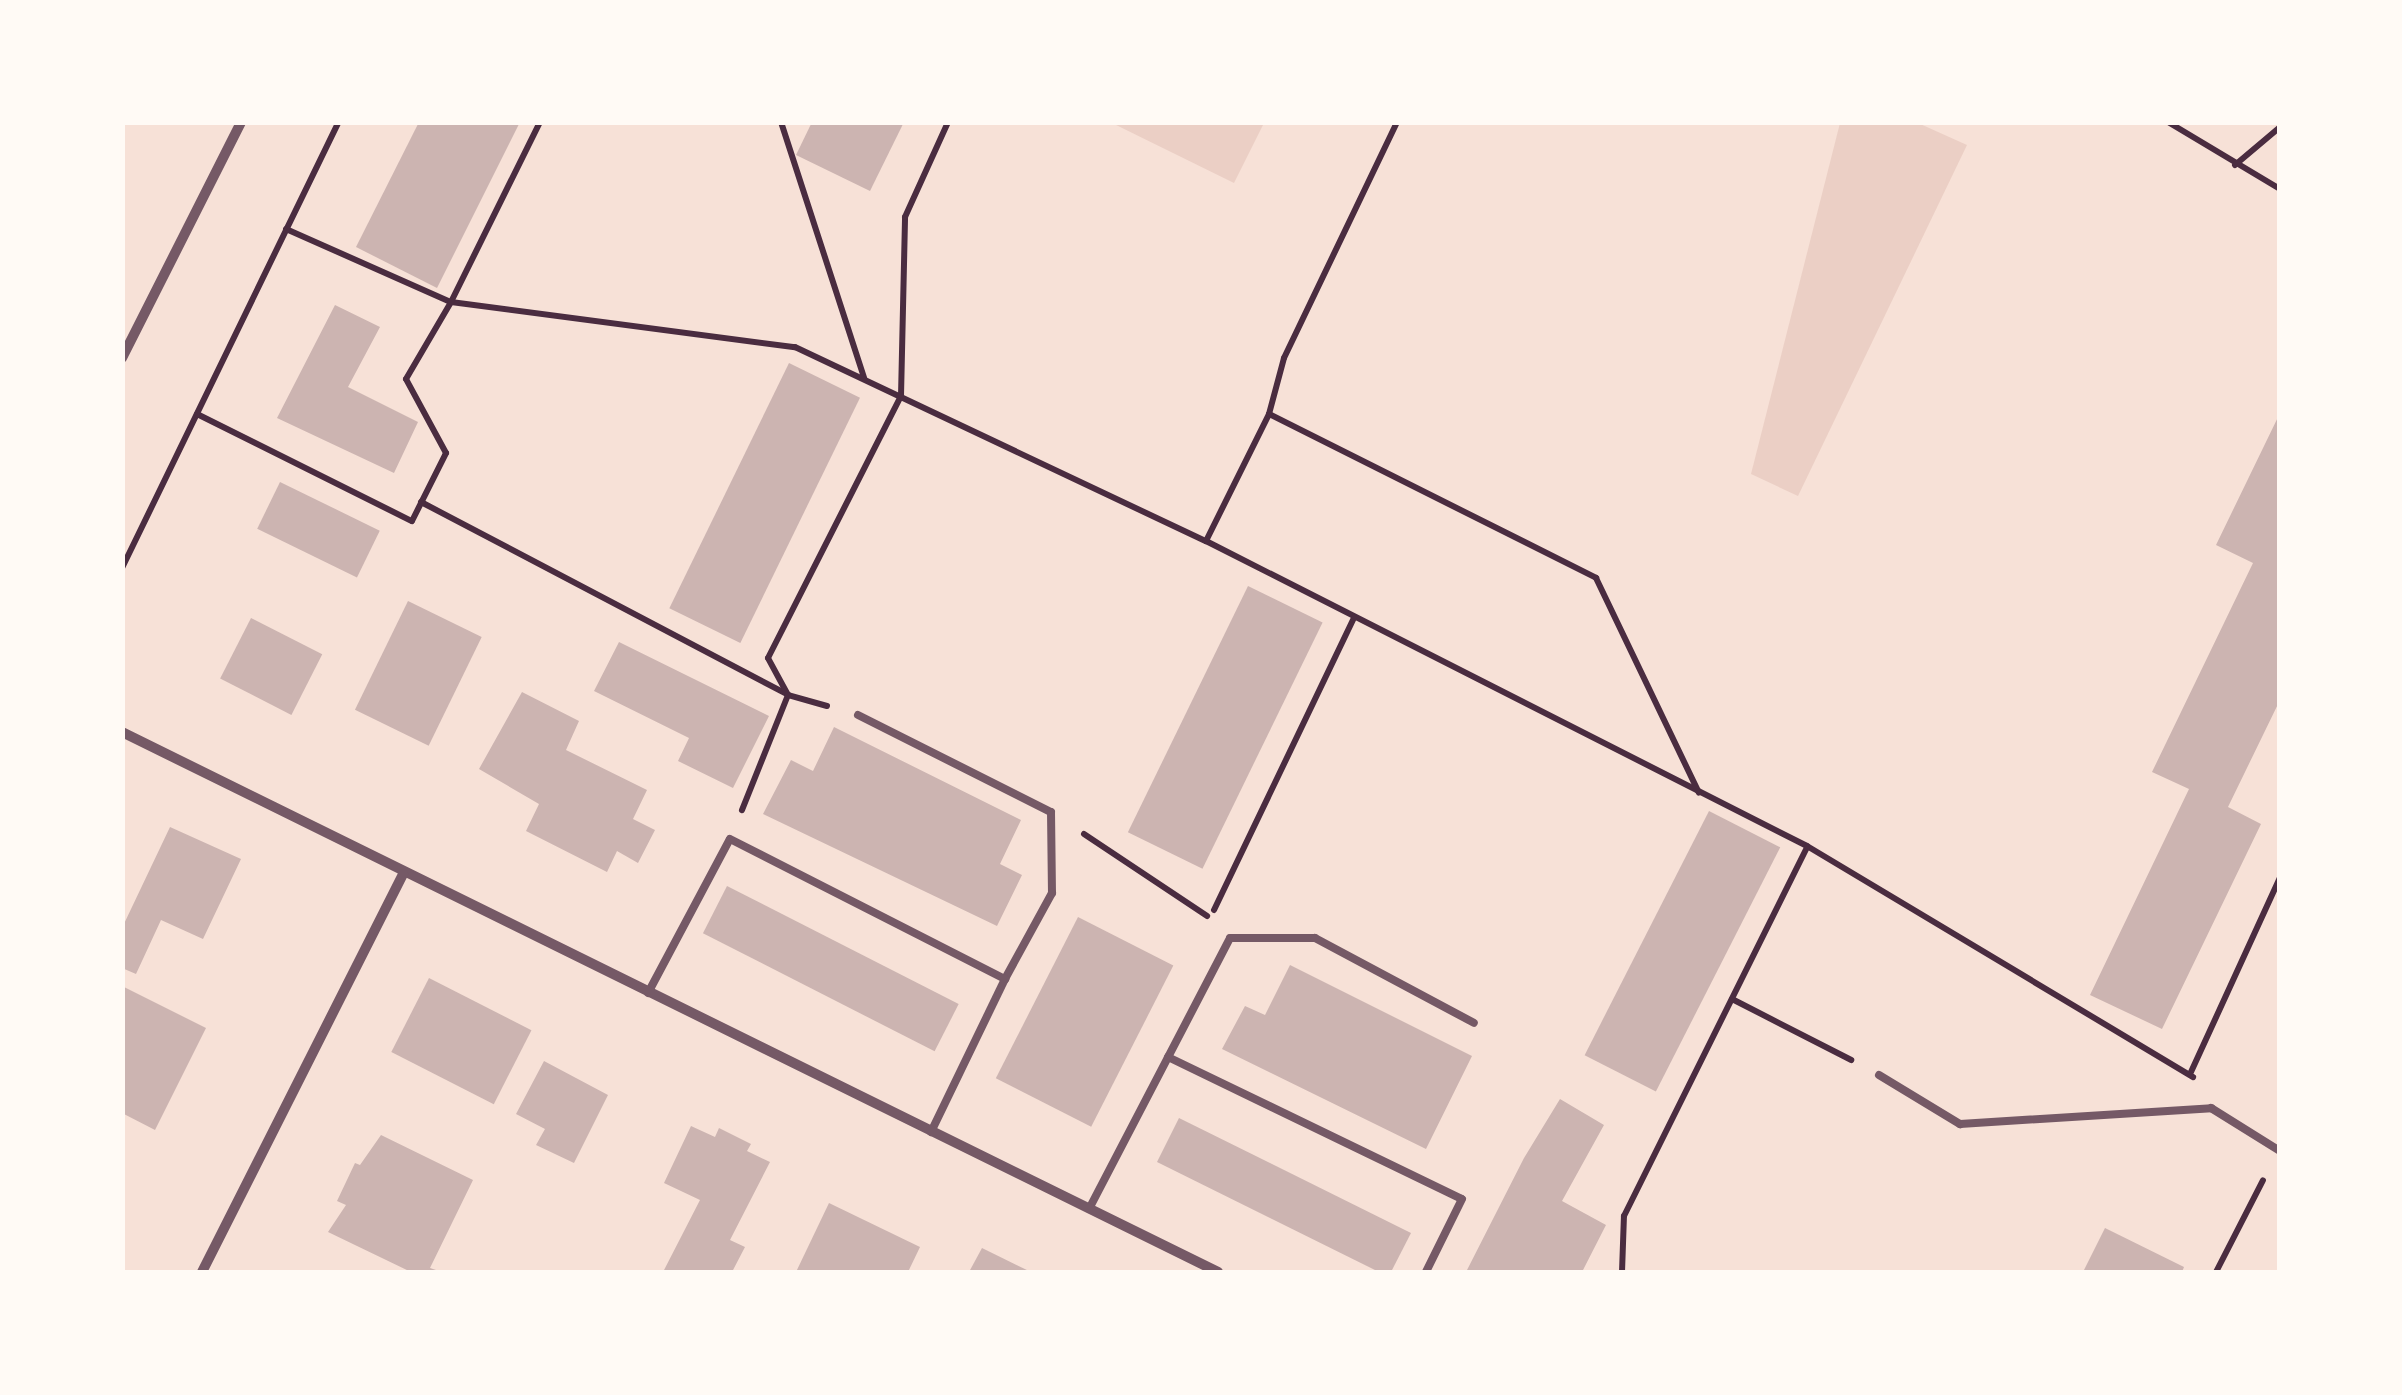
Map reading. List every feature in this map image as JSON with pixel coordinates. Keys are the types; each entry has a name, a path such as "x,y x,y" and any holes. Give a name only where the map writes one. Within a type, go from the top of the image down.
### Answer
{"street":[{"path":"122,358 241,122"},
{"path":"122,732 403,874 1218,1272"},
{"path":"202,1272 403,874"}],"lane":[{"path":"858,716 1050,812 1052,894 931,1132"},
{"path":"648,993 730,839 1005,980"},
{"path":"1089,1209 1230,938 1316,938 1474,1023"},
{"path":"1168,1056 1462,1200 1426,1272"},
{"path":"1880,1075 1960,1124 2211,1108 2279,1151"}],"path":[{"path":"122,568 339,122"},
{"path":"197,414 412,520 446,453 406,379 451,302 540,122"},
{"path":"781,122 865,379"},
{"path":"788,695 768,658 901,396 905,217 948,122"},
{"path":"1206,540 1269,414 1284,358 1396,122"},
{"path":"2174,124 2235,165 2280,189"},
{"path":"2235,165 2280,127"},
{"path":"286,229 451,302 795,347 1206,540 1807,846 2191,1072 2211,1108"},
{"path":"1269,414 1596,578 1700,794"},
{"path":"422,502 788,695 858,716"},
{"path":"1050,812 1210,918 1354,618"},
{"path":"730,839 788,695"},
{"path":"1622,1272 1624,1216 1807,846"},
{"path":"2191,1072 2280,878"},
{"path":"1732,999 1880,1075"},
{"path":"2216,1272 2279,1151"}],"shaded area":[{"path":"1112,123 1264,123 1234,183"},
{"path":"1840,123 1918,123 1967,145 1798,496 1751,474"}],"building":[{"path":"419,122 520,122 437,288 356,247"},
{"path":"812,122 904,122 870,191 796,155"},
{"path":"335,305 380,327 348,387 418,422 394,473 277,418"},
{"path":"789,363 860,398 740,643 669,608"},
{"path":"2280,413 2280,700 2228,807 2261,824 2162,1029 2090,995 2189,789 2152,772 2253,563 2216,545"},
{"path":"280,482 380,531 357,577 257,529"},
{"path":"1248,586 1323,622 1202,869 1128,832"},
{"path":"408,601 482,637 429,746 355,710"},
{"path":"251,618 322,654 291,715 220,679"},
{"path":"619,642 769,716 733,788 678,761 689,738 594,691"},
{"path":"522,692 579,721 566,750 647,790 633,819 655,830 638,863 617,851 607,872 526,831 539,804 479,769"},
{"path":"834,727 1021,820 1000,864 1022,875 997,926 763,814 791,760 813,771"},
{"path":"1709,811 1780,847 1656,1091 1585,1055"},
{"path":"170,827 241,859 203,939 161,920 136,974 122,968 122,928"},
{"path":"727,886 959,1004 935,1051 703,933"},
{"path":"1078,917 1173,966 1091,1127 996,1078"},
{"path":"1290,965 1472,1056 1426,1149 1222,1049 1245,1006 1265,1015"},
{"path":"429,978 531,1030 494,1104 391,1052"},
{"path":"122,986 206,1028 155,1130 122,1113"},
{"path":"544,1061 608,1095 574,1163 536,1145 545,1129 516,1114"},
{"path":"1560,1099 1604,1125 1562,1201 1606,1225 1582,1272 1466,1272 1524,1158"},
{"path":"1179,1118 1411,1233 1391,1272 1379,1272 1157,1162"},
{"path":"691,1126 715,1137 719,1128 751,1144 747,1151 770,1162 730,1240 745,1247 732,1272 663,1272 700,1200 664,1183"},
{"path":"381,1135 473,1180 430,1268 442,1272 411,1272 328,1232 346,1205 337,1201 355,1163 360,1165"},
{"path":"829,1203 920,1247 908,1272 796,1272"},
{"path":"2105,1228 2184,1267 2182,1272 2083,1272"},
{"path":"982,1248 1031,1272 969,1272"}]}
